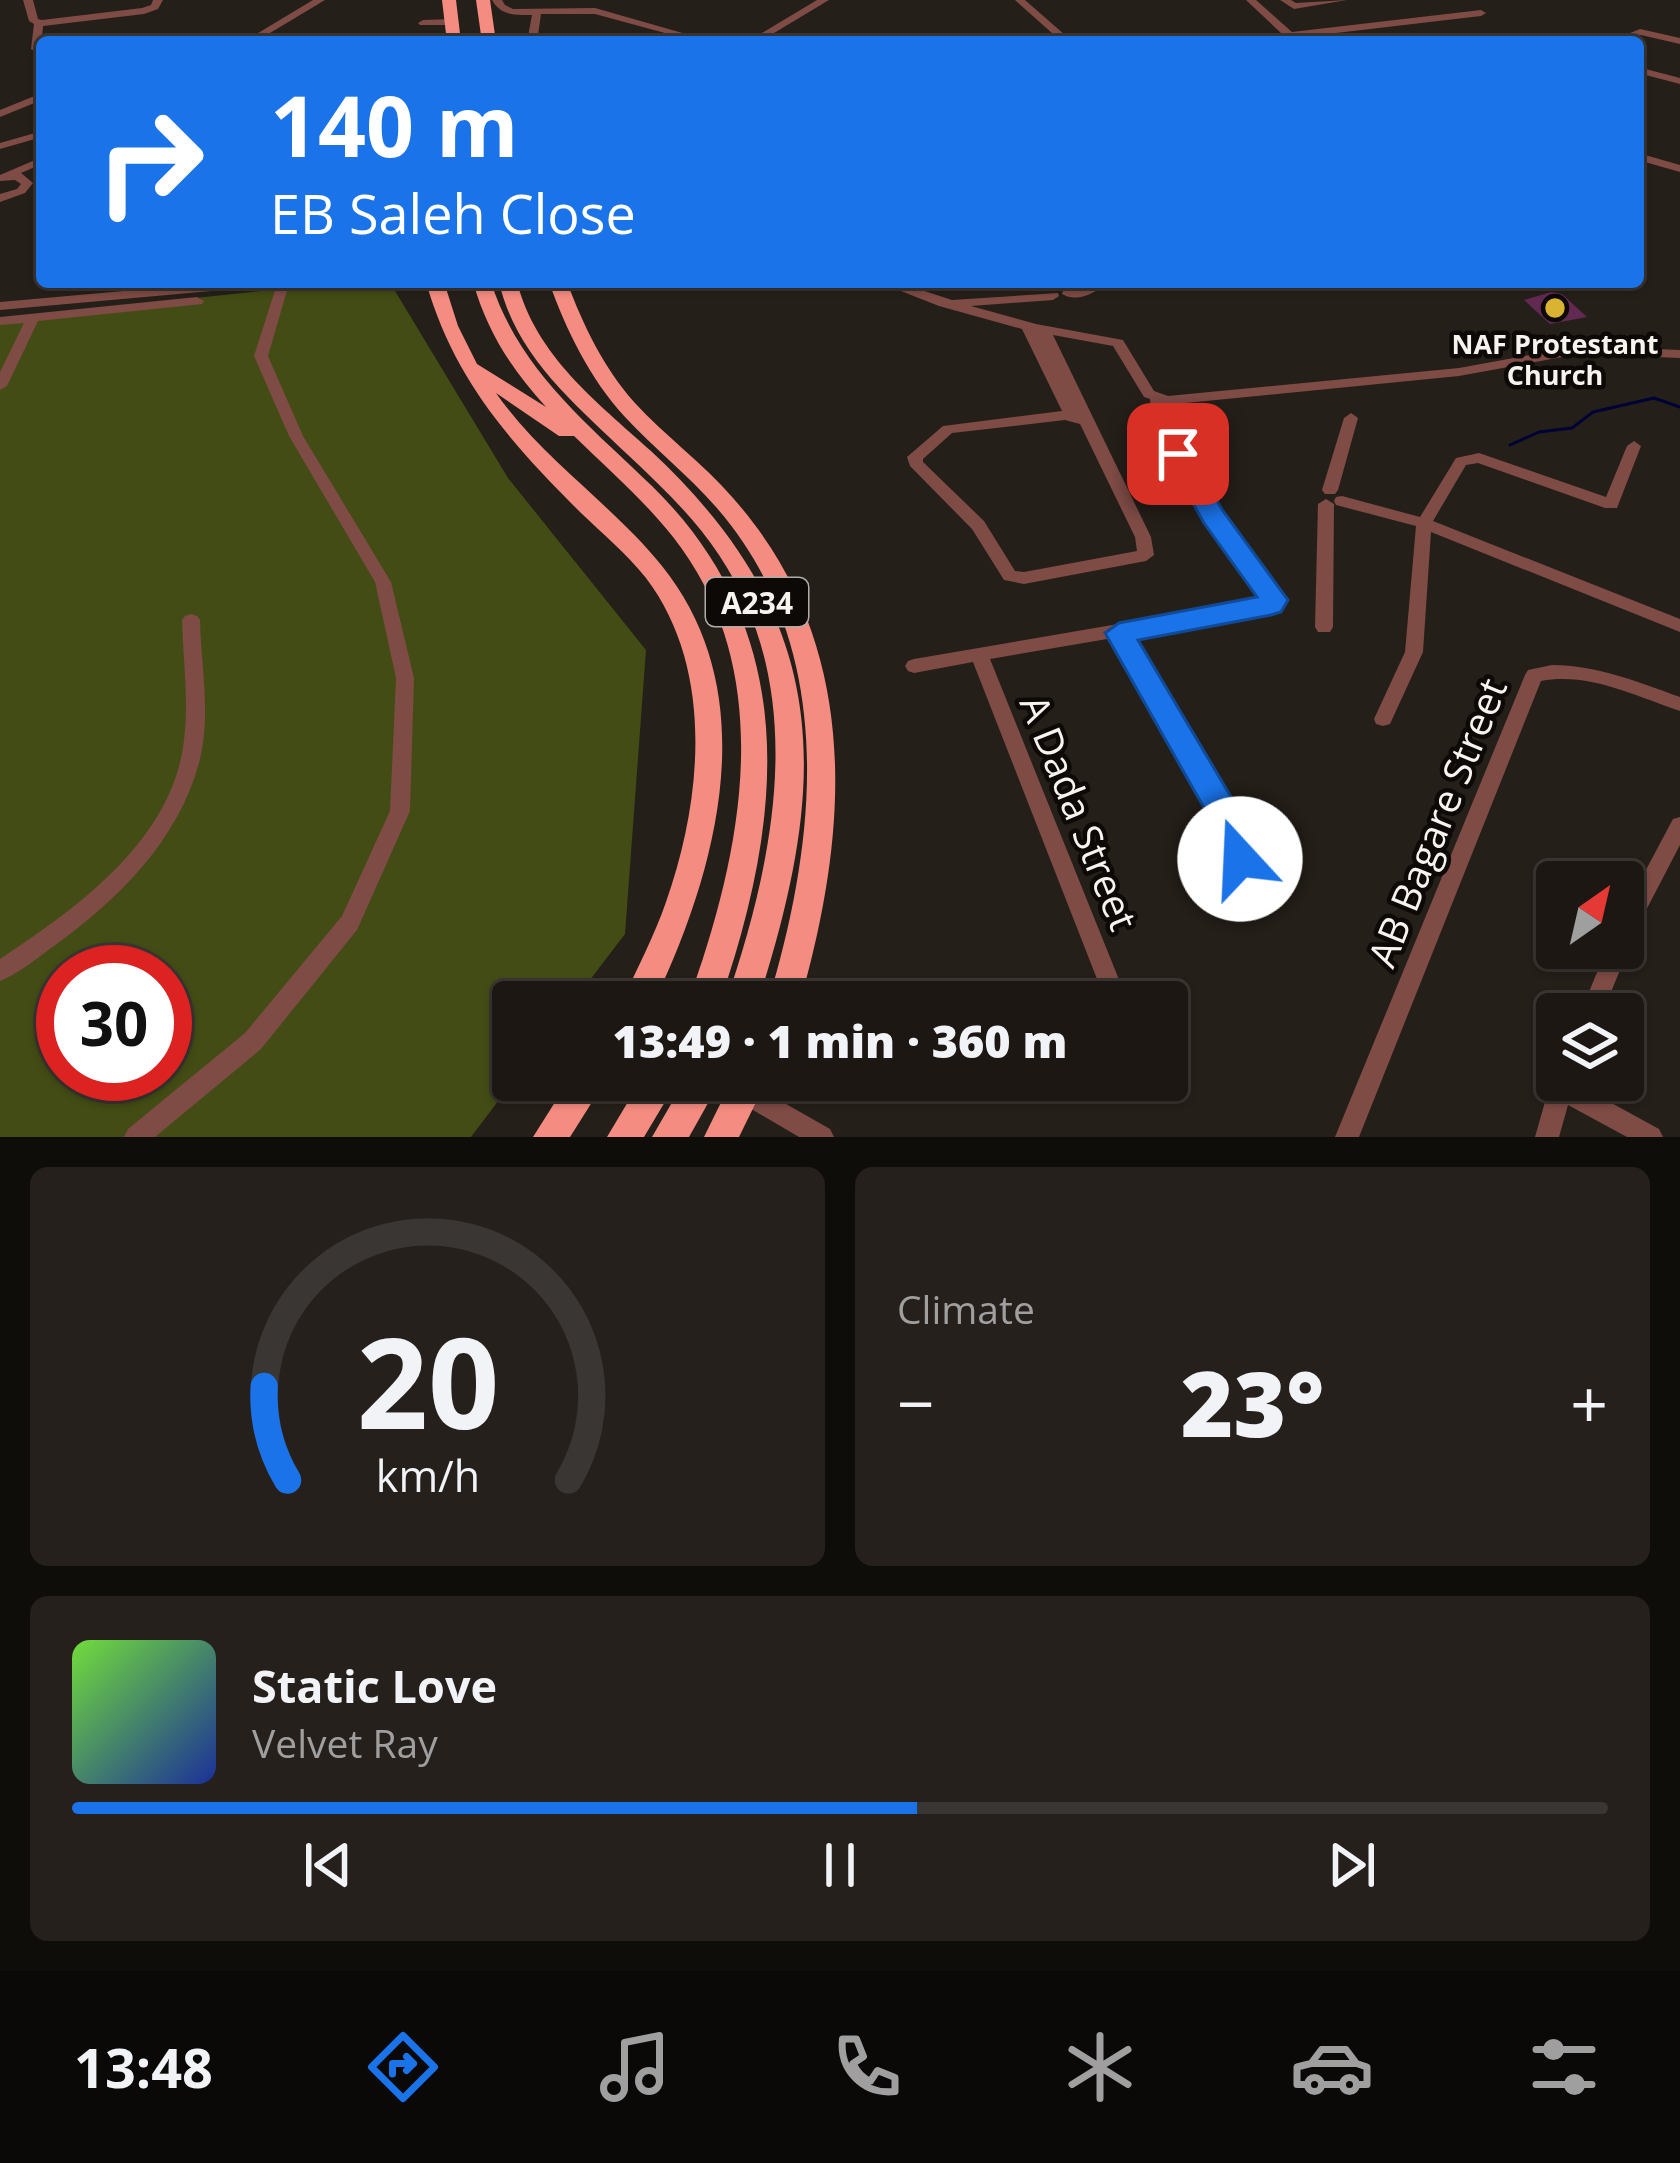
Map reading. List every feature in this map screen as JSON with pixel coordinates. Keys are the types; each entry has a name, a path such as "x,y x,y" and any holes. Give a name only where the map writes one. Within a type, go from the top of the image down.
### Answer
{"highway":[{"path":"449,0 454,36"},
{"path":"467,0 470,36"},
{"path":"483,0 488,36"},
{"path":"436,288 444,320 494,405 664,584 697,655 708,743 698,850 674,927 648,981"},
{"name":"A234","path":"483,288 489,313 506,346 698,553 739,641 753,703 757,761 752,838 731,931 712,981"},
{"name":"A234","path":"510,288 518,315 547,358 711,529 756,599 788,707 792,754 778,880 750,981"},
{"path":"561,288 626,406 653,466"},
{"path":"469,365 611,460"},
{"path":"626,406 699,475 759,545 803,630 820,714 825,797 809,911 790,981"},
{"path":"550,1137 575,1101"},
{"path":"624,1137 647,1101"},
{"path":"669,1137 691,1101"},
{"path":"721,1137 739,1101"}],"street":[{"path":"28,0 28,10 39,23 38,36"},
{"path":"39,23 144,11 158,0"},
{"path":"259,36 325,0"},
{"path":"267,36 325,0"},
{"path":"497,0 506,10 596,11 687,36"},
{"path":"762,36 824,0"},
{"path":"1020,0 1061,36"},
{"path":"1251,0 1289,35"},
{"path":"1285,0 1294,6 1342,0"},
{"path":"533,36 537,11"},
{"path":"1281,36 1329,36 1481,13"},
{"path":"423,22 453,22"},
{"path":"1629,36 1640,32 1680,41"},
{"path":"1644,72 1680,81"},
{"path":"0,114 36,99"},
{"path":"0,146 36,136"},
{"path":"1644,158 1680,169"},
{"path":"1,175 36,164"},
{"path":"0,198 21,191 36,169"},
{"path":"1,175 26,180"},
{"path":"0,301 89,288"},
{"path":"0,301 186,288"},
{"path":"136,1137 253,1041 350,923 400,811 405,678 383,582 296,436 261,356 289,288"},
{"path":"901,288 1037,330 1118,343 1149,394 1162,399 1459,372 1579,350 1680,354"},
{"path":"944,303 1060,295 1093,288"},
{"path":"0,321 197,301"},
{"path":"0,386 34,317"},
{"path":"1037,330 1143,537 1146,555 1024,578 1010,576 978,525 915,463 916,457 948,429 1076,413"},
{"path":"914,666 1271,604 1274,600 1199,493 1157,416 1162,399"},
{"path":"1324,627 1332,498 1351,418"},
{"path":"1384,718 1414,652 1424,523 1460,461 1469,457 1611,504 1634,446"},
{"path":"1332,498 1424,523 1680,626"},
{"path":"0,971 79,918 166,826 192,755 191,620"},
{"path":"1119,633 1237,834 1239,885"},
{"name":"A Dada Street","path":"979,654 1109,981"},
{"name":"AB Bagare Street","path":"1347,1137 1534,675 1555,669 1579,671 1680,704"},
{"path":"1644,894 1680,825"},
{"path":"768,1101 822,1137"},
{"path":"1547,1137 1558,1101"},
{"path":"1591,1101 1651,1137"}],"green space":[{"path":"289,288 392,288 508,478 646,650 625,934 589,981 492,981 492,1101 498,1101 471,1137 0,1137 0,319"}],"building":[{"name":"NAF Protestant Church","path":"1551,292 1562,294 1587,317 1550,324 1524,300"}],"waterway":[{"path":"1510,445 1539,432 1572,428 1593,412 1654,398 1680,407"}],"place":[{"name":"NAF Protestant Church","path":"1555,308"}],"route":[{"path":"1178,454 1213,516 1274,600 1119,633 1237,834 1240,859"}]}
